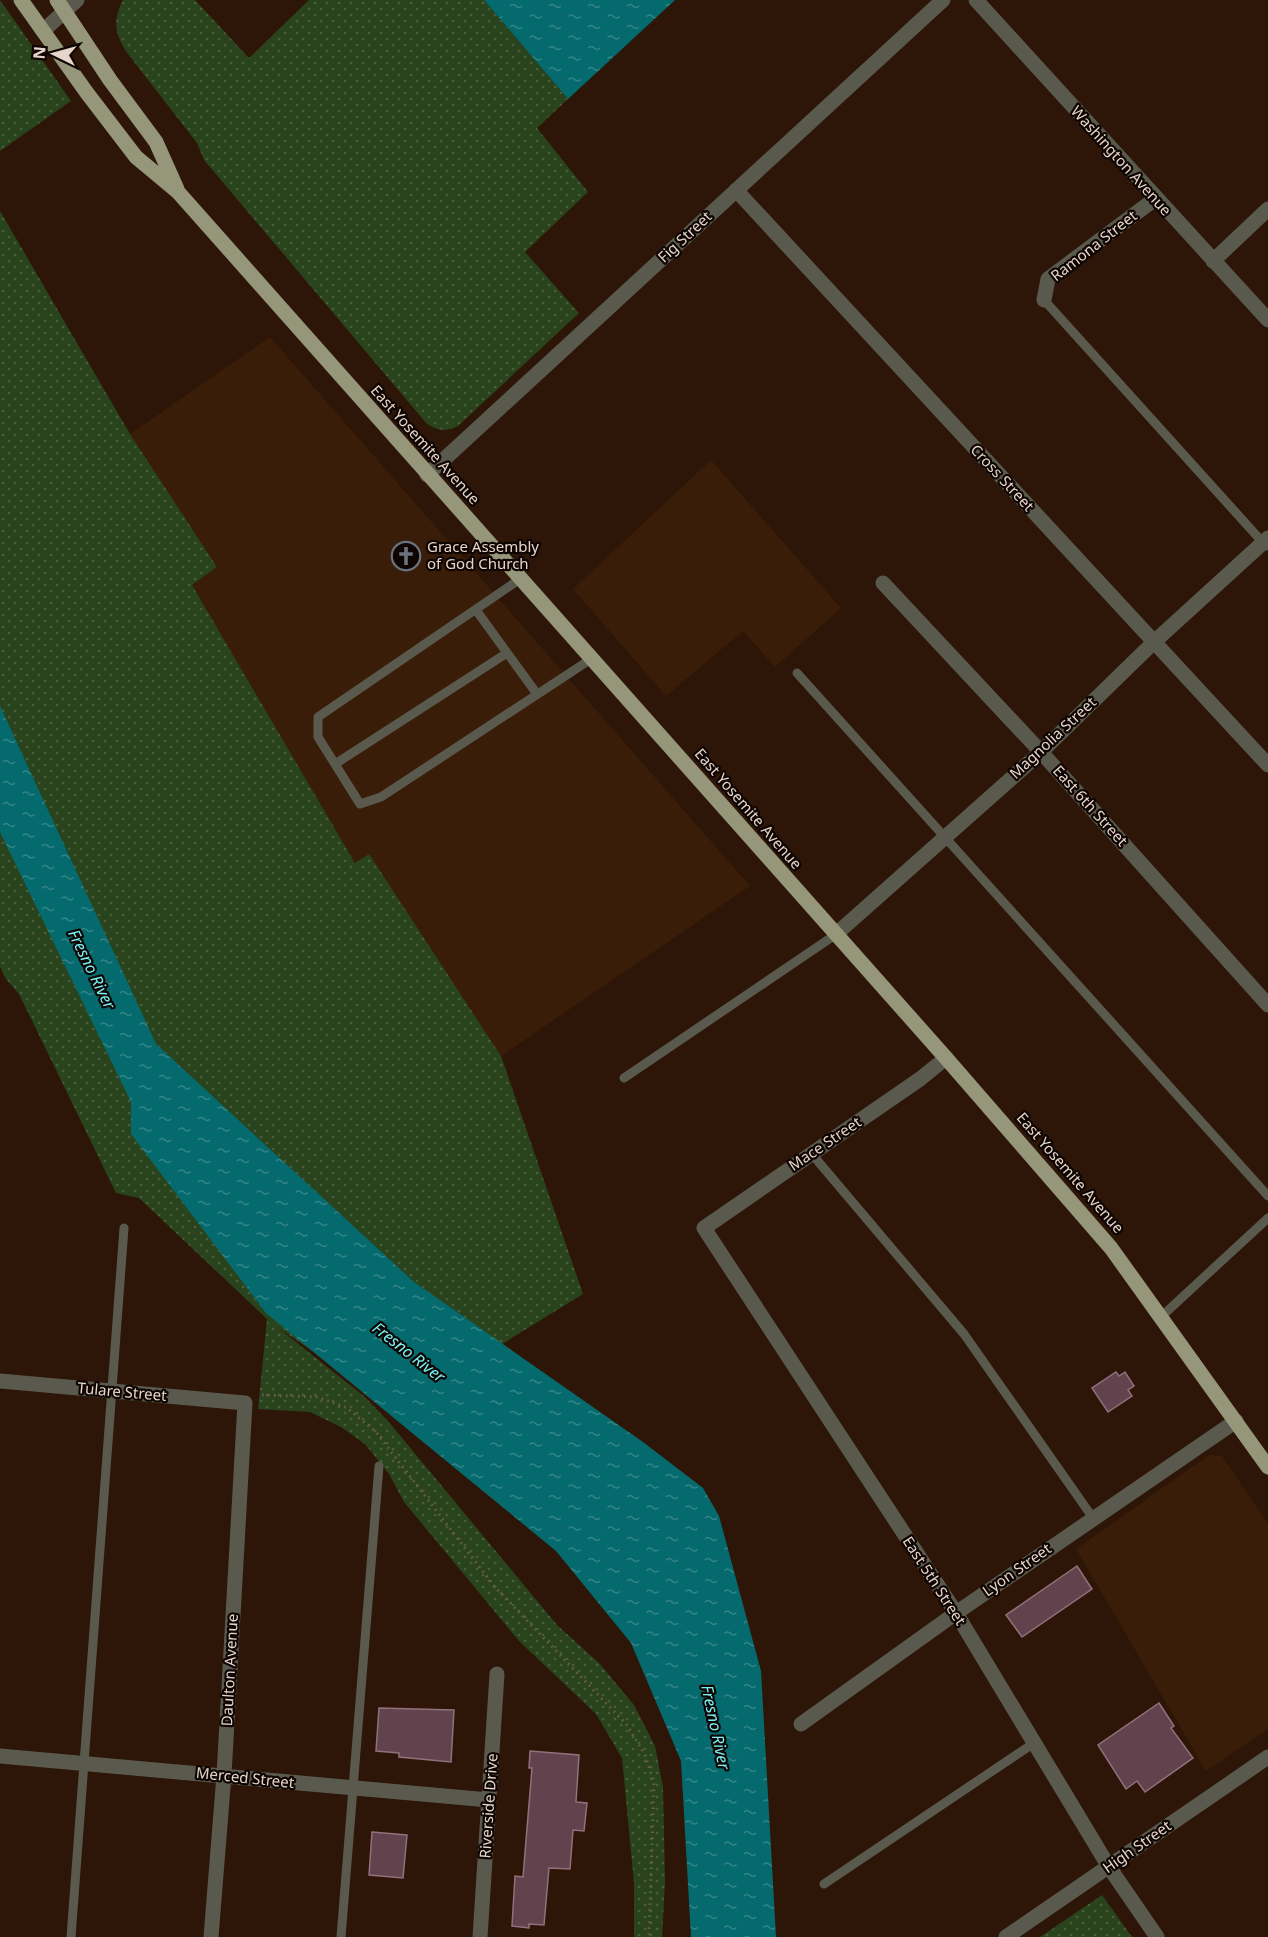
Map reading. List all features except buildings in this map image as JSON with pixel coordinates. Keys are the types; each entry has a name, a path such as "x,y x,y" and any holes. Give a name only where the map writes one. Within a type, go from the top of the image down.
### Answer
{"main road":[{"name":"East Yosemite Avenue","path":"21,0 136,157 178,192 946,1058 1111,1248 1162,1316 1268,1467"},
{"name":"East Yosemite Avenue","path":"61,6 110,80 156,142 178,192"}],"street":[{"path":"43,31 61,6 77,0"},
{"name":"Fig Street","path":"427,475 943,0"},
{"name":"Washington Avenue","path":"976,0 1155,199 1268,320"},
{"name":"Cross Street","path":"736,190 1268,765"},
{"name":"Ramona Street","path":"1044,300 1048,279 1155,199"},
{"path":"1213,261 1268,209"},
{"name":"Magnolia Street","path":"835,934 1041,752 1154,642 1266,543"},
{"name":"East 6th Street","path":"883,584 1041,752 1268,1005"},
{"name":"Mace Street","path":"704,1228 920,1079 946,1058"},
{"name":"East 5th Street","path":"704,1228 956,1613 1108,1867 1157,1937"},
{"name":"Tulare Street","path":"0,1381 245,1403"},
{"name":"Daulton Avenue","path":"211,1937 224,1775 245,1403"},
{"name":"Lyon Street","path":"801,1724 956,1613 1236,1421"},
{"name":"Riverside Drive","path":"480,1937 497,1674"},
{"name":"Merced Street","path":"0,1756 489,1800"},
{"name":"High Street","path":"1006,1937 1268,1757"}],"lane":[{"path":"1044,300 1266,543"},
{"path":"520,579 318,717 318,737 360,804 381,797 591,659"},
{"path":"476,610 537,694"},
{"path":"335,765 507,653"},
{"path":"797,674 1268,1196"},
{"path":"624,1078 835,934"},
{"path":"811,1153 964,1334 1093,1518"},
{"path":"1162,1316 1268,1218"},
{"path":"70,1937 124,1228"},
{"path":"341,1937 379,1466"},
{"path":"824,1884 1034,1743"}],"path":[{"path":"262,1395 318,1397 347,1408 376,1432 494,1586 627,1725 645,1755 654,1782 648,1937"}],"shaded area":[{"path":"270,337 750,886 501,1056 369,855 355,863 192,585 217,567 130,434"},
{"path":"711,460 841,608 775,667 743,631 666,696 573,589"},
{"path":"1209,1455 1222,1456 1268,1524 1268,1729 1206,1771 1076,1549"}],"green space":[{"path":"0,0 71,101 0,151"},
{"path":"123,0 195,0 249,58 309,0 484,0 568,99 537,128 588,192 525,252 579,313 458,426 442,430 427,424 204,160 197,143 128,54 116,28 117,15"},
{"path":"0,211 130,434 217,567 192,585 355,863 369,854 501,1056 583,1294 397,1409 277,1327 365,1397 388,1421 557,1625 599,1663 634,1705 655,1746 663,1787 665,1882 662,1937 634,1937 634,1883 622,1758 596,1714 519,1641 404,1502 389,1474 365,1444 341,1427 310,1412 258,1409 267,1319 139,1198 116,1193 19,994 6,979 0,967"},
{"path":"1102,1895 1132,1937 1040,1937"}],"water":[{"path":"484,0 675,0 568,99"},
{"name":"Fresno River","path":"0,706 156,1044 414,1282 643,1442 703,1488 719,1516 761,1671 776,1937 691,1937 681,1761 631,1643 556,1551 266,1313 131,1134 131,1102 0,832"}],"place":[{"name":"Grace Assembly of God Church","path":"406,556"}]}
